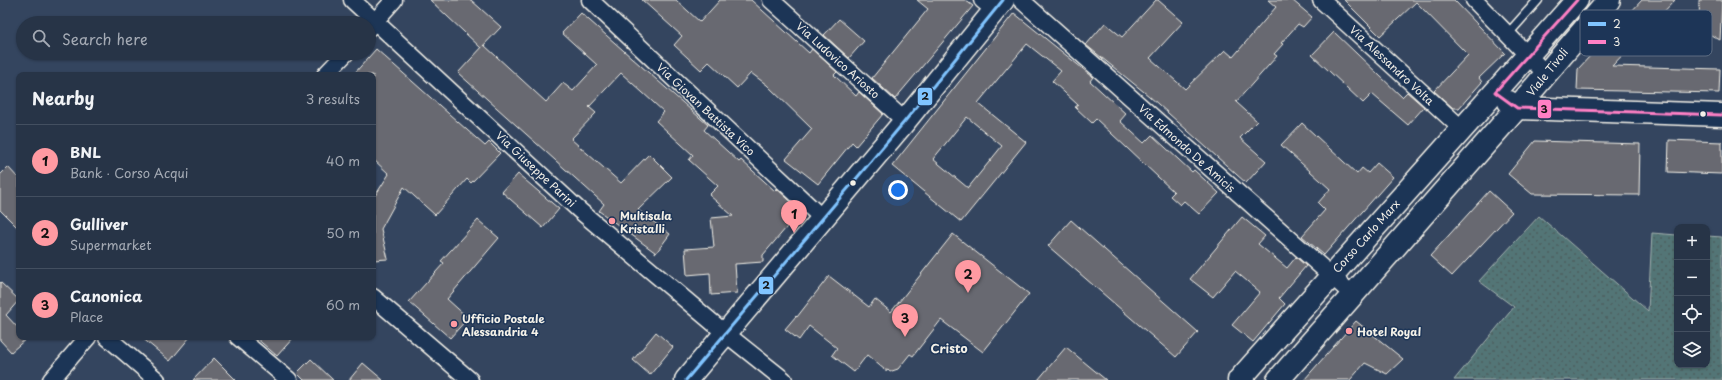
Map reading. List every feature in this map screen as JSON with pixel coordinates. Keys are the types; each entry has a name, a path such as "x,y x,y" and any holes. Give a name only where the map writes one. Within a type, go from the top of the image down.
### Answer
{"main road":[{"path":"1577,0 1495,92 1517,108 1722,115"},
{"name":"Viale Tivoli","path":"1600,10 1609,0"},
{"path":"686,380 724,333 905,121 993,3"},
{"name":"Viale Tivoli","path":"1517,108 1580,34"},
{"name":"Corso Carlo Marx","path":"1239,380 1495,92"},
{"path":"1278,380 1517,108"}],"street":[{"name":"Via Giuseppe Parini","path":"352,0 365,16"},
{"path":"376,20 394,0"},
{"name":"Via Giovan Battista Vico","path":"590,0 822,218"},
{"name":"Via Ludovico Ariosto","path":"771,0 905,121"},
{"name":"Via Edmondo De Amicis","path":"1021,0 1353,296"},
{"name":"Via Alessandro Volta","path":"1321,0 1462,129"},
{"path":"1474,0 1546,74"},
{"name":"Via Giuseppe Parini","path":"376,29 579,210 724,333 784,380"},
{"path":"328,72 339,60"},
{"path":"376,300 470,380"},
{"path":"51,380 85,340"},
{"path":"110,340 157,380"},
{"path":"242,340 290,380"}],"lane":[{"path":"1507,35 1538,0"}],"green space":[{"path":"1539,216 1648,311 1652,233 1674,235 1674,368 1710,368 1710,236 1722,237 1722,380 1454,380 1514,307 1479,281"}],"building":[{"path":"430,0 471,0 501,27 481,48"},
{"path":"642,0 676,0 700,22 720,0 751,0 809,53 812,49 837,72 834,75 856,96 859,92 883,114 856,146 852,142 818,184 786,159 812,129 767,85 751,73 737,88 709,62 701,70 674,45 682,36"},
{"path":"917,0 965,0 973,6 895,99 872,78 928,9"},
{"path":"1156,0 1158,0 1183,22 1150,58 1185,89 1225,50 1233,57 1276,7 1268,0 1292,0 1312,17 1303,27 1298,24 1281,43 1283,44 1274,54 1277,56 1236,102 1257,121 1240,138 1266,161 1246,183 1149,96 1086,45 1105,23 1122,37"},
{"path":"1344,0 1454,0 1505,53 1479,78 1482,82 1459,108 1453,108 1434,91 1468,55 1416,2 1380,36"},
{"path":"1642,0 1675,0 1665,10 1633,10"},
{"path":"1699,0 1722,0 1720,40 1712,36 1712,10 1699,10"},
{"path":"581,13 708,125 704,130 739,162 741,160 775,191 776,188 798,208 798,214 763,255 763,262 735,264 737,293 711,295 710,273 687,275 685,249 714,247 711,218 733,216 709,195 718,186 689,160 693,155 656,121 664,112 621,73 589,107 596,113 571,139 621,183 649,154 672,177 638,210 670,234 656,253 599,211 604,204 458,73 484,45 546,102 563,83 573,91 597,65 562,33"},
{"path":"1014,13 1093,77 1090,81 1126,114 1120,121 1144,143 1152,135 1192,172 1194,170 1219,193 1199,214 1184,201 1180,205 1170,196 1174,192 1096,119 1092,123 1075,107 1078,105 1052,81 1061,71 1027,44 978,103 1026,142 961,222 892,166","holes":["967,117 1002,146 968,188 933,159"]},
{"path":"839,19 864,41 849,58 824,35"},
{"path":"1334,32 1402,97 1407,92 1424,107 1408,125 1372,94 1363,103 1312,55"},
{"path":"376,49 485,146 489,142 500,153 471,183 467,179 435,215 404,187 381,229 388,259 376,260 376,194 389,174 376,162 376,72 356,72 366,60 376,60"},
{"path":"1590,56 1622,56 1612,66 1720,69 1719,93 1577,90 1578,69"},
{"path":"1302,123 1357,174 1362,168 1368,173 1377,163 1393,177 1324,255 1302,236 1325,210 1318,203 1330,189 1281,145"},
{"path":"1669,140 1722,142 1722,174 1668,172"},
{"path":"1535,141 1640,144 1639,195 1532,194 1508,174"},
{"path":"8,167 16,176 16,226 0,210 0,175"},
{"path":"518,174 559,209 543,228 502,192"},
{"path":"1489,191 1512,212 1452,276 1430,256"},
{"path":"1242,217 1265,236 1258,244 1287,268 1296,257 1306,266 1279,298 1285,304 1253,342 1232,325 1260,292 1235,271 1213,297 1190,279"},
{"path":"478,220 499,238 447,299 468,318 450,338 409,302 444,263 441,261"},
{"path":"1071,220 1198,332 1176,357 1048,246"},
{"path":"953,234 1029,294 983,352 941,320 913,356 910,354 898,369 892,371 885,370 867,355 854,372 832,355 837,348 809,326 799,340 785,329 796,316 797,317 829,276 869,307 875,299 891,312"},
{"path":"0,282 16,297 16,303 6,315 16,326 16,340 25,340 11,352 0,340"},
{"path":"1356,321 1403,359 1387,374 1365,363 1350,380 1304,380"},
{"path":"656,332 673,347 650,375 633,360"},
{"path":"145,340 188,340 170,361"},
{"path":"258,340 291,340 277,356"},
{"path":"1066,347 1106,380 1038,380"},
{"path":"214,358 236,380 193,380"},
{"path":"311,359 333,380 304,380 297,373"},
{"path":"363,363 383,380 349,380"}],"transit line":[{"name":"2","path":"686,380 905,121 1003,0"},
{"name":"3","path":"1577,0 1495,92 1517,108 1722,115"}],"place":[{"name":"Multisala Kristalli","path":"612,221"},
{"name":"BNL","path":"794,233"},
{"name":"Gulliver","path":"968,293"},
{"name":"Ufficio Postale Alessandria 4","path":"454,324"},
{"name":"Hotel Royal","path":"1349,331"},
{"name":"Canonica","path":"905,337"}],"district":[{"name":"Cristo","path":"949,348"}]}
